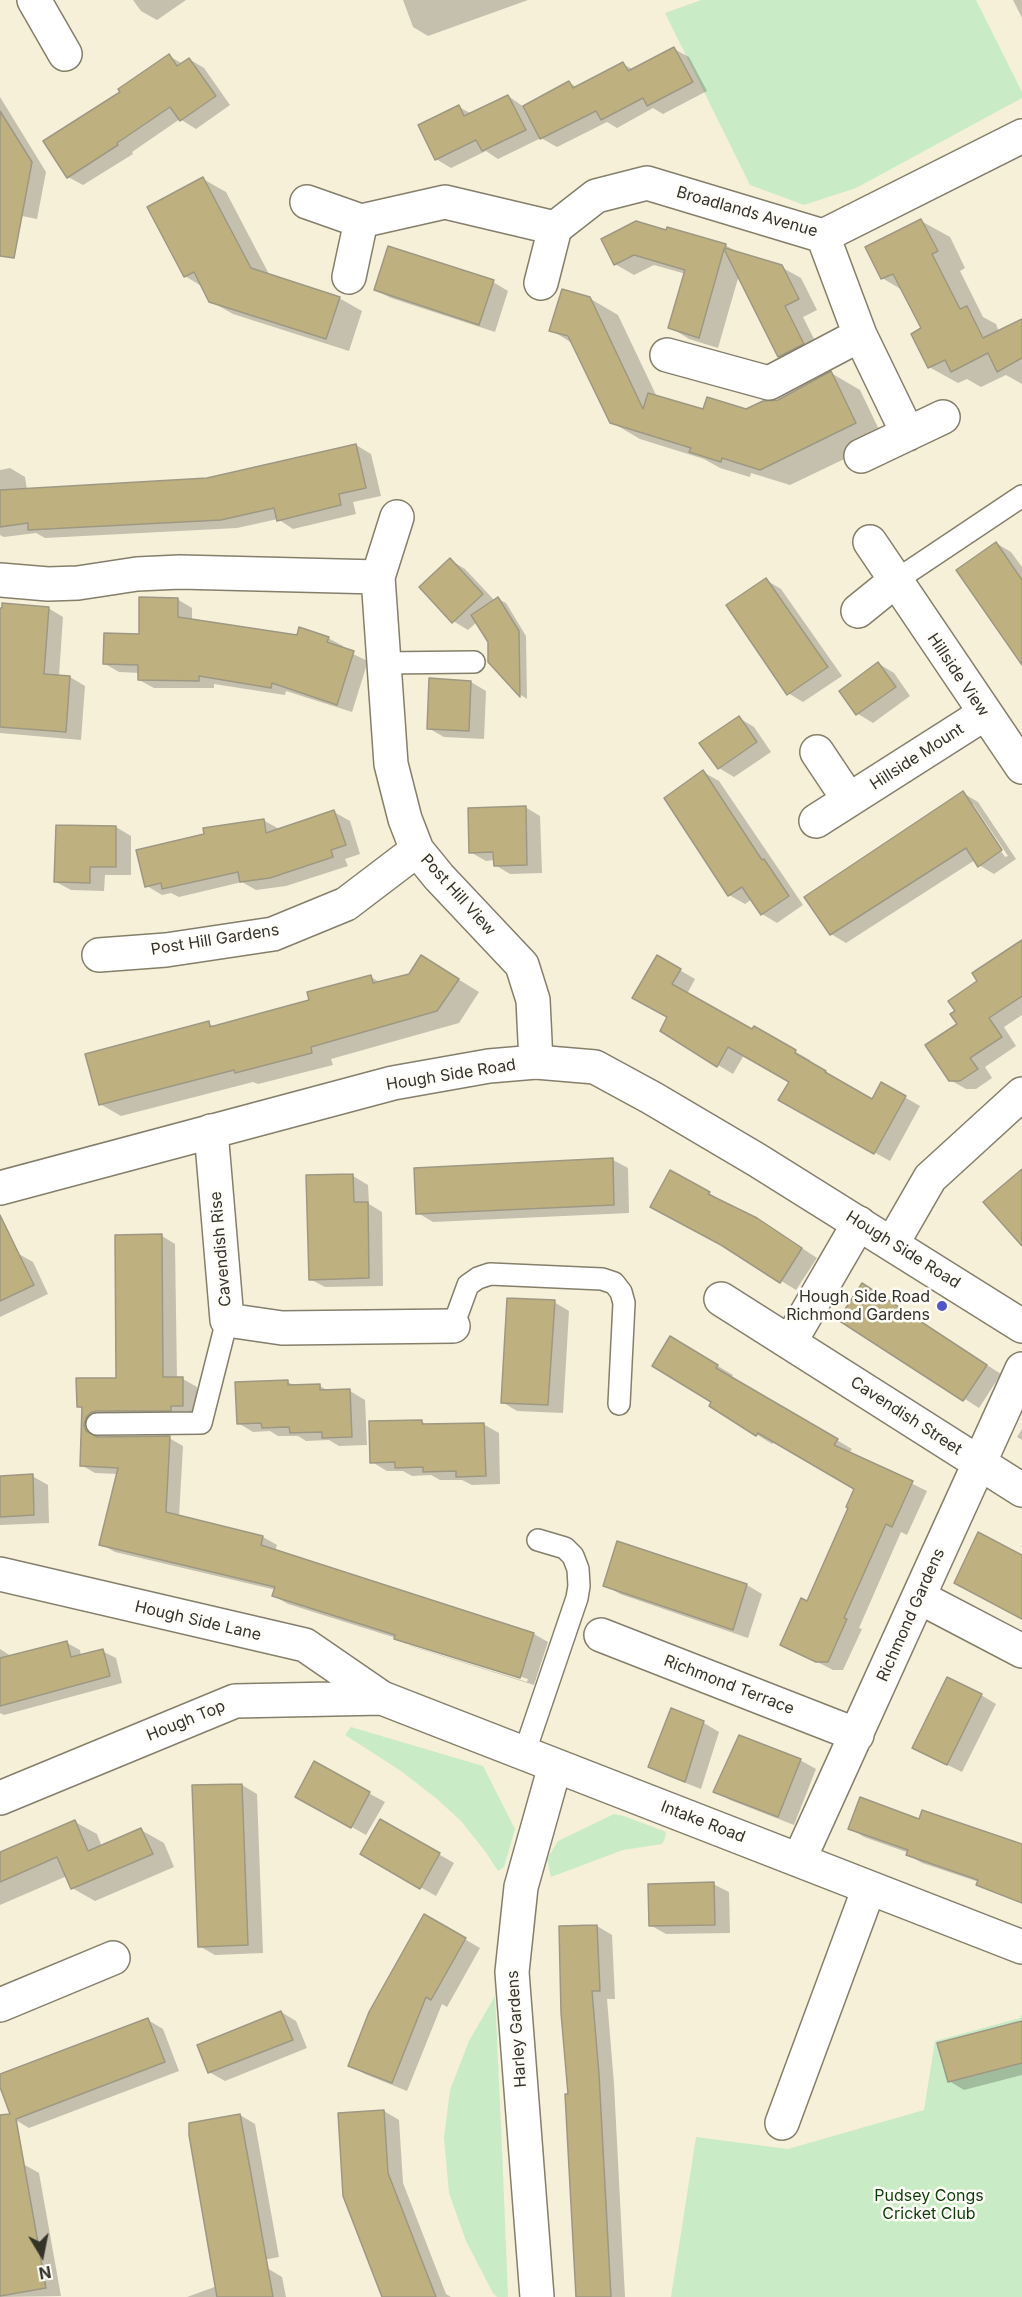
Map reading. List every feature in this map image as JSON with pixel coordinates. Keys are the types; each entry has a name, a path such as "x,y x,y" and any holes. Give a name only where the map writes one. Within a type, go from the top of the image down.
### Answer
{"street":[{"path":"34,0 65,54"},
{"name":"Broadlands Avenue","path":"555,228 596,196 647,183 823,236 1022,136"},
{"path":"307,202 361,220 445,202 555,228 541,283"},
{"path":"349,277 361,220"},
{"path":"823,236 860,335 908,434"},
{"path":"667,355 769,383 860,335"},
{"path":"861,456 943,417"},
{"name":"Post Hill View","path":"397,517 378,577 391,764 405,819 417,850 439,877 522,965 533,1000 536,1062"},
{"name":"Hillside View","path":"870,542 984,714 1022,767"},
{"path":"0,580 48,584 78,583 137,574 180,572 378,577"},
{"path":"858,610 896,581"},
{"name":"Hillside Mount","path":"816,821 984,714"},
{"path":"818,752 849,800"},
{"name":"Post Hill Gardens","path":"99,955 166,950 273,934 346,904 417,850"},
{"name":"Hough Side Road","path":"0,1188 393,1083 489,1066 536,1062 596,1067 652,1098 859,1223 1022,1326"},
{"path":"892,1244 930,1178 1022,1094"},
{"name":"Cavendish Rise","path":"211,1131 227,1320 282,1328 453,1326"},
{"path":"790,1342 859,1223"},
{"name":"Cavendish Street","path":"721,1299 1022,1490"},
{"name":"Richmond Gardens","path":"799,1860 1022,1369"},
{"name":"Hough Side Lane","path":"0,1574 304,1646 382,1698"},
{"path":"919,1597 1022,1651"},
{"name":"Richmond Terrace","path":"601,1635 857,1735"},
{"name":"Intake Road","path":"382,1698 1022,1947"},
{"name":"Hough Top","path":"0,1798 235,1701 382,1698"},
{"name":"Harley Gardens","path":"537,2297 512,1972 521,1887 555,1766"},
{"path":"782,2123 869,1888"},
{"path":"0,2005 113,1958"}],"lane":[{"path":"896,581 1022,496"},
{"path":"383,663 474,662"},
{"path":"453,1326 468,1285 490,1274 602,1279 614,1283 621,1292 624,1303 619,1404"},
{"path":"97,1424 201,1423 227,1320"},
{"path":"524,1754 577,1598 579,1586 578,1569 573,1556 565,1548 538,1540"}],"green space":[{"path":"701,0 976,0 1022,92 1022,98 856,188 804,205 750,185 665,13"},
{"path":"351,1727 483,1766 515,1829 504,1867 498,1871 461,1821 437,1799 401,1771 345,1735"},
{"path":"614,1814 666,1832 662,1844 623,1850 551,1877 547,1859 558,1841"},
{"path":"495,1996 508,2297 497,2297 493,2293 466,2241 449,2193 444,2138 450,2090 469,2041"},
{"name":"Pudsey Congs Cricket Club","path":"1022,2014 1022,2297 671,2297 696,2137 788,2149 924,2110 935,2041 1020,2018"}],"building":[{"path":"674,47 693,82 647,106 643,98 601,120 596,111 540,139 523,106 569,81 573,88 623,62 628,71"},
{"path":"169,54 177,66 189,58 216,96 180,121 170,107 67,178 43,141 120,92 118,89"},
{"path":"508,95 526,130 482,151 476,140 435,160 418,125 459,105 464,116"},
{"path":"0,111 32,162 14,258 0,256"},
{"path":"203,177 251,268 340,297 326,339 209,302 194,272 184,277 147,207"},
{"path":"921,219 938,251 932,254 960,309 967,306 983,338 1022,319 1022,358 997,372 988,353 951,372 945,360 928,368 911,334 921,328 893,274 881,279 865,247"},
{"path":"636,221 666,230 667,227 726,244 725,248 782,265 799,299 785,306 804,344 778,357 724,249 699,338 668,328 685,270 634,255 614,265 601,239"},
{"path":"388,246 494,280 479,325 374,290"},
{"path":"562,289 590,297 643,409 648,393 703,409 707,397 746,409 763,401 778,400 831,371 856,423 760,470 722,458 721,462 689,452 691,448 610,423 568,336 549,331"},
{"path":"356,444 366,488 339,494 341,505 277,521 274,508 221,520 28,530 28,523 0,527 0,490 207,478"},
{"path":"996,542 1022,580 1022,665 956,570"},
{"path":"450,558 483,594 452,623 419,587"},
{"path":"766,578 828,667 787,695 726,605"},
{"path":"139,597 178,598 178,617 297,635 299,627 329,637 327,642 354,651 337,705 272,683 271,688 199,676 199,681 138,680 138,665 103,664 104,633 139,634"},
{"path":"498,597 519,631 520,697 488,662 488,642 471,615"},
{"path":"2,603 49,607 44,674 70,676 66,732 0,727 0,608 2,608"},
{"path":"878,662 896,687 856,715 839,691"},
{"path":"429,678 471,681 469,731 427,729"},
{"path":"739,716 757,742 718,769 699,743"},
{"path":"703,770 762,860 764,859 789,896 761,915 742,887 728,896 664,798"},
{"path":"963,791 1002,850 978,867 966,848 830,935 804,897"},
{"path":"526,806 527,865 494,866 493,852 469,853 468,808"},
{"path":"334,810 346,845 331,850 333,857 270,878 240,882 238,872 162,889 161,883 145,887 136,850 204,834 203,828 264,819 266,833"},
{"path":"56,825 116,826 116,867 90,867 90,883 54,882"},
{"path":"1022,940 1022,996 989,1018 1002,1037 970,1058 978,1069 960,1081 949,1081 925,1045 957,1024 950,1014 955,1011 948,1001 977,981 972,973"},
{"path":"421,955 459,979 437,1011 311,1047 312,1053 235,1073 234,1070 99,1105 85,1054 209,1021 210,1027 309,1000 307,992 371,975 373,983 409,974"},
{"path":"657,955 681,969 672,984 752,1029 754,1026 796,1050 795,1053 872,1099 881,1082 906,1096 874,1154 778,1100 789,1082 728,1047 717,1067 660,1031 667,1017 632,998"},
{"path":"613,1158 614,1205 416,1214 414,1168"},
{"path":"1022,1169 1022,1246 983,1202"},
{"path":"670,1170 710,1192 708,1194 757,1218 802,1248 780,1283 721,1245 650,1207"},
{"path":"353,1174 354,1202 368,1202 369,1278 309,1280 306,1175"},
{"path":"0,1215 34,1285 0,1301"},
{"path":"162,1234 163,1377 183,1377 183,1406 171,1406 171,1411 96,1411 90,1413 86,1418 84,1425 86,1431 97,1437 170,1436 166,1512 263,1536 261,1545 534,1633 520,1678 394,1639 395,1635 272,1596 275,1587 99,1545 118,1468 80,1466 82,1407 77,1407 76,1378 116,1378 115,1235"},
{"path":"862,1283 987,1365 963,1401 838,1320"},
{"path":"507,1298 555,1300 548,1405 501,1403"},
{"path":"670,1336 718,1365 716,1368 838,1439 834,1445 913,1481 892,1527 886,1524 844,1618 847,1619 828,1662 816,1662 780,1645 801,1598 807,1601 848,1508 846,1507 854,1489 758,1433 756,1436 709,1406 711,1402 652,1366"},
{"path":"288,1380 288,1385 320,1384 320,1390 350,1389 352,1437 322,1438 322,1432 290,1433 289,1427 262,1428 261,1423 237,1424 235,1382"},
{"path":"422,1420 422,1424 484,1423 486,1476 456,1477 456,1471 423,1472 423,1467 395,1468 395,1462 370,1463 369,1421"},
{"path":"33,1474 34,1515 0,1517 0,1476"},
{"path":"978,1532 1022,1555 1022,1619 954,1583"},
{"path":"617,1541 747,1584 733,1630 603,1586"},
{"path":"67,1641 71,1657 103,1649 110,1676 0,1706 0,1658"},
{"path":"947,1677 982,1694 947,1765 912,1748"},
{"path":"671,1708 704,1721 685,1782 648,1767"},
{"path":"739,1735 801,1759 778,1817 713,1792"},
{"path":"314,1761 370,1792 351,1828 295,1797"},
{"path":"242,1784 248,1945 198,1947 192,1785"},
{"path":"860,1797 919,1819 922,1810 1022,1844 1022,1903 976,1885 978,1880 906,1855 908,1850 848,1829"},
{"path":"380,1819 440,1853 420,1889 360,1854"},
{"path":"75,1820 88,1851 141,1828 153,1854 71,1889 57,1857 0,1882 0,1852"},
{"path":"714,1882 715,1925 649,1926 648,1884"},
{"path":"424,1914 466,1938 431,2000 426,1997 392,2083 348,2066 369,2012"},
{"path":"597,1925 600,1991 592,1991 599,2074 611,2297 576,2297 565,2094 568,2094 561,2013 559,1926"},
{"path":"281,2011 293,2040 208,2073 197,2045"},
{"path":"148,2018 165,2062 16,2119 46,2288 0,2296 0,2115 10,2114 0,2087 0,2074"},
{"path":"1022,2021 1022,2063 948,2082 937,2043"},
{"path":"384,2110 388,2173 436,2297 382,2297 343,2196 338,2113"},
{"path":"240,2114 273,2297 217,2297 189,2135 189,2123"}],"place":[{"name":"Hough Side Road Richmond Gardens","path":"942,1306"}]}
